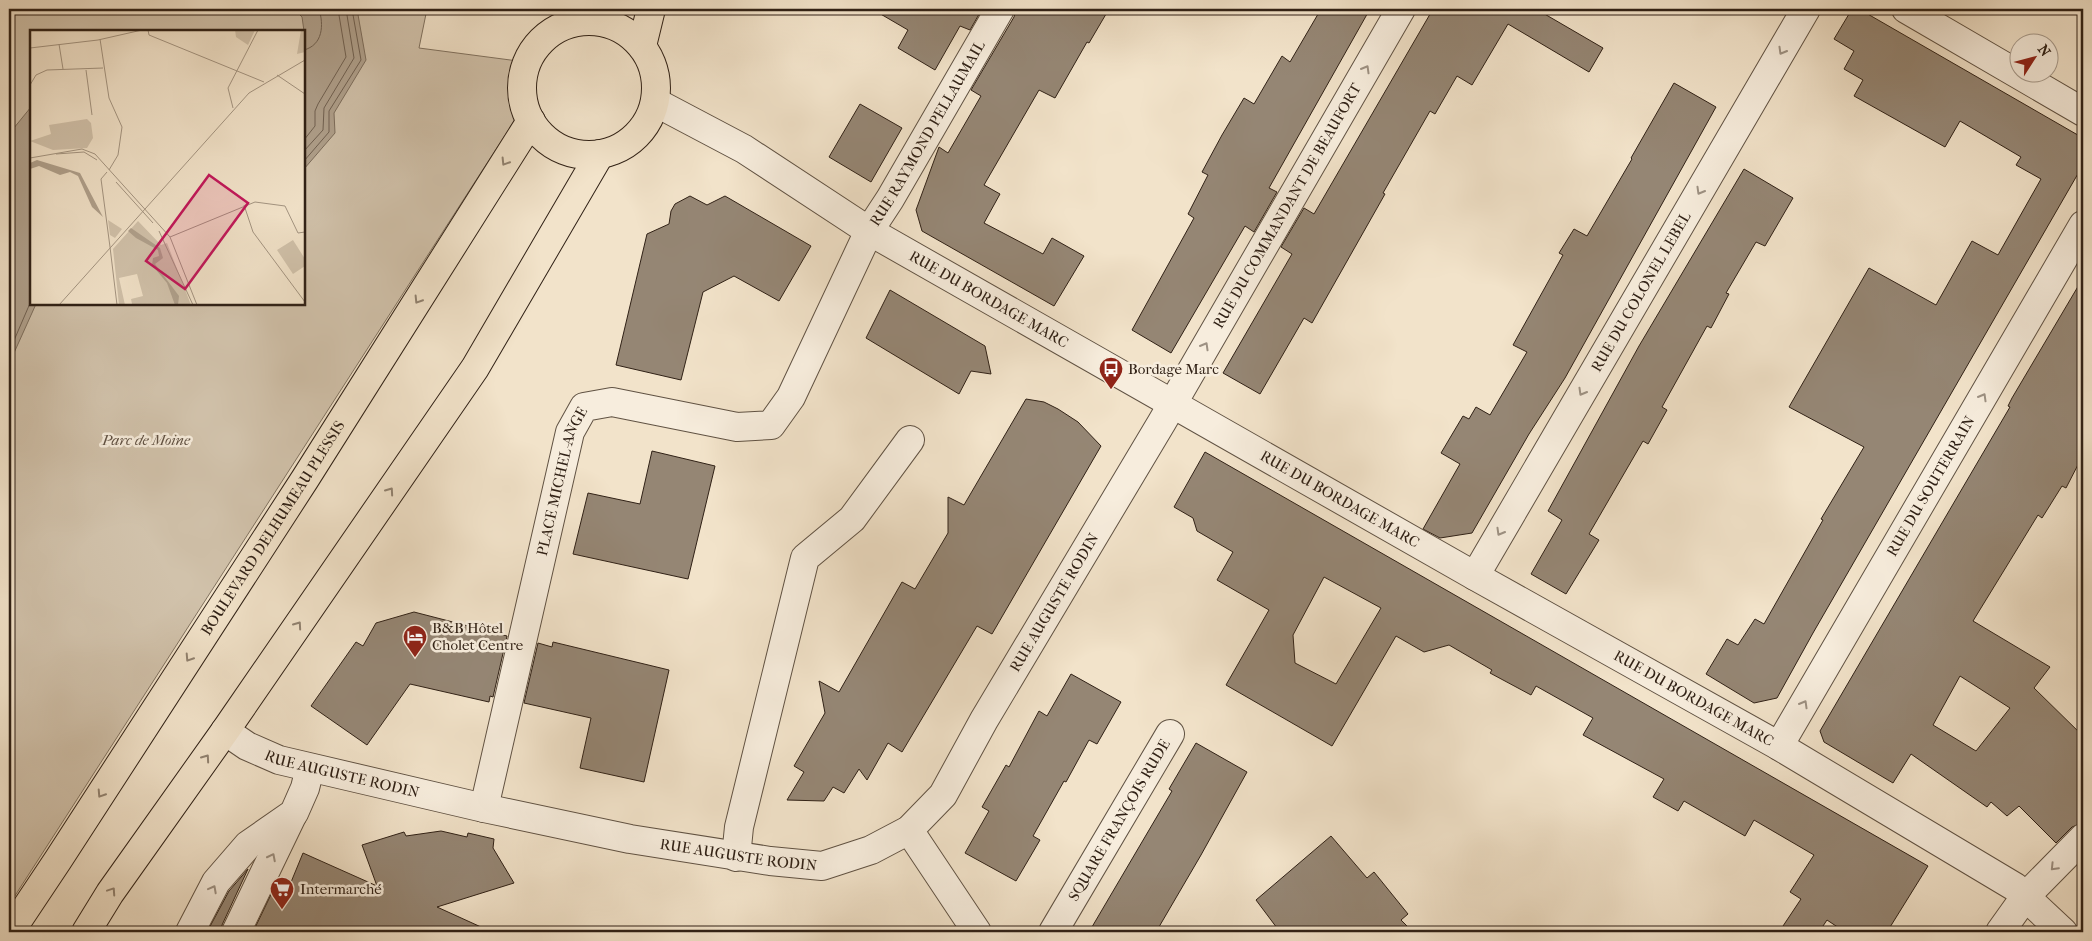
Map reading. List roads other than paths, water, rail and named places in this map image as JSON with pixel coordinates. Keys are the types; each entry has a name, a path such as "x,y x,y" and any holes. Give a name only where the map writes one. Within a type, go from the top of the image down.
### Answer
{"main road":[{"path":"642,46 651,9"},
{"path":"574,16 589,21 609,24 627,32 642,46 651,63 656,82 655,102 647,121 635,136 619,148 600,154 580,154 560,148 543,137 524,106 523,73 529,56 553,30 574,16"},
{"name":"BOULEVARD DELHUMEAU PLESSIS","path":"10,932 305,479 531,120"},
{"path":"86,932 110,892 225,731 475,368 600,154"}],"street":[{"name":"RUE RAYMOND PELLAUMAIL","path":"869,231 890,199 1000,9"},
{"name":"RUE DU COMMANDANT DE BEAUFORT","path":"1172,403 1401,9"},
{"name":"RUE DU COLONEL LEBEL","path":"1475,576 1806,9"},
{"path":"1906,9 2083,112"},
{"name":"RUE DU BORDAGE MARC","path":"655,102 744,149 869,231 1475,576 1779,746 2015,887 2063,932"},
{"name":"RUE DU SOUTERRAIN","path":"1779,746 2083,225"},
{"name":"PLACE MICHEL-ANGE","path":"484,808 570,432 584,407 612,402 737,427 771,425 791,397 869,231"},
{"name":"RUE AUGUSTE RODIN","path":"225,731 247,746 279,760 484,808 630,838 736,856 822,866 871,850 909,830 943,795 984,720 1172,403"},
{"path":"736,856 740,827 805,558 852,519 910,440"},
{"name":"SQUARE FRANÇOIS RUDE","path":"1053,932 1170,734"},
{"path":"236,932 294,813 305,788 310,768"},
{"path":"190,932 216,882 248,845 294,813"},
{"path":"909,830 977,932"},
{"path":"2000,932 2025,897 2083,838"}],"water":[{"path":"294,9 357,9 366,60 334,113 335,133 305,168 305,30 302,17"},
{"path":"30,108 30,305 36,305 9,364 9,134"}],"place":[{"name":"Bordage Marc","path":"1111,390"},
{"name":"B&B Hôtel Cholet Centre","path":"415,658"},
{"name":"Intermarché","path":"282,910"}],"park label":[{"name":"Parc de Moine","path":"146,440"}]}
